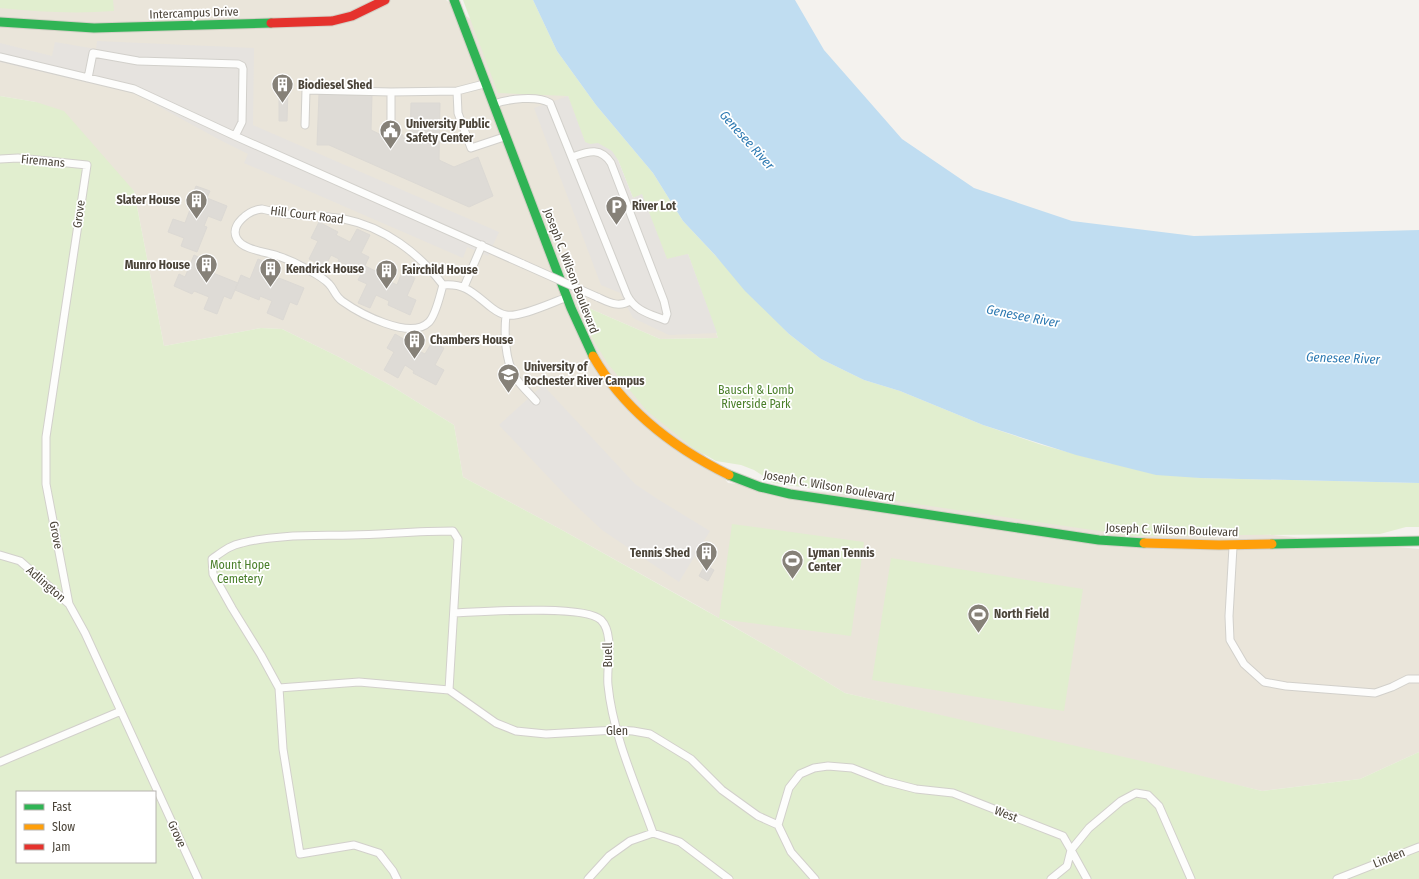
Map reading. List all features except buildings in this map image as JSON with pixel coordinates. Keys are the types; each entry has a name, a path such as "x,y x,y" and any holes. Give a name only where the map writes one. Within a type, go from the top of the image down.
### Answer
{"street":[{"name":"Intercampus Drive","path":"0,22 94,28 326,21 352,16 385,0"},
{"name":"Joseph C. Wilson Boulevard","path":"454,0 567,298 584,339 597,363 604,374 631,406 656,430 683,450 717,470 752,485 790,494 1099,540 1142,544 1233,545 1419,541"}],"lane":[{"path":"88,78 93,53 138,61 238,64 242,66 243,69 242,122 235,136"},
{"path":"0,58 134,89 235,136 597,297 617,305 630,301"},
{"path":"305,125 306,90 391,92 457,91 467,90 486,83"},
{"path":"457,91 458,113 471,148 506,136"},
{"path":"391,92 391,120"},
{"path":"494,104 506,100 522,99 545,101 550,103 618,278 630,301 639,310 666,320 667,314 664,301 611,163 606,156 596,151 572,157"},
{"name":"Firemans","path":"0,159 18,158 87,165"},
{"name":"Grove","path":"87,165 46,437 46,484 70,604 85,633 198,879"},
{"name":"Hill Court Road","path":"262,209 285,214 334,217 350,220 375,229 396,240 424,263 443,285 433,315 428,323 418,328 388,324 365,315 340,300 329,284 316,274 278,256 241,245 236,238 235,231 237,224 244,217 255,210 262,209"},
{"path":"464,287 482,245"},
{"path":"443,285 464,287 496,311 506,315 515,315 526,312 567,298"},
{"path":"506,315 505,337 511,367 518,381 536,401"},
{"path":"279,688 359,682 448,690 458,539 453,532 422,531 370,535 285,537 247,542 227,548 212,559 213,574 279,688 283,749 300,854 354,845 379,853 398,879"},
{"path":"1233,545 1229,616 1230,640 1244,664 1264,682 1286,686 1375,692 1392,688 1408,679 1419,679"},
{"name":"Adlington","path":"0,555 20,561 70,604"},
{"name":"Buell","path":"454,613 529,611 570,612 589,614 601,620 607,628 609,638 608,685 616,730 653,833"},
{"name":"Glen","path":"448,690 496,723 516,732 546,734 616,730 650,734 691,759 722,790 758,816 778,825"},
{"path":"0,762 121,711"},
{"name":"West","path":"778,825 789,788 800,774 814,768 828,766 852,768 885,781 916,789 953,793 1063,836 1087,879"},
{"path":"1051,879 1067,866 1071,850 1089,828 1121,801 1136,793 1148,795 1159,806 1191,879"},
{"path":"778,825 791,852 815,879"},
{"path":"588,879 609,856 624,845 630,841 653,833 680,842 729,879"},
{"name":"Linden","path":"1337,879 1419,847"}],"shaded area":[{"name":"University of Rochester River Campus","path":"0,0 446,0 568,96 590,144 598,143 633,198 688,254 718,338 660,339 577,303 728,483 1419,549 1419,752 1360,779 1262,791 845,693 700,607 463,477 454,425 393,387 339,357 282,329 261,328 164,346 134,191 36,102 0,96"},
{"path":"97,41 254,48 253,125 499,232 488,256 467,247 463,258 244,163 248,154 136,94 0,62 0,43 52,56 55,42 96,49"},
{"name":"River Lot","path":"568,96 585,142 590,144 598,143 612,151 618,160 633,198 642,194 667,259 688,254 717,333 669,335 633,318 620,293 601,285 534,108"},
{"path":"543,385 635,484 710,531 679,582 602,530 569,499 499,425"}],"green space":[{"path":"0,0 113,0 114,11 71,12 0,8"},
{"name":"Bausch & Lomb Riverside Park","path":"463,0 533,0 557,51 596,105 653,173 683,221 789,334 821,359 864,380 900,391 983,425 1042,445 1108,463 1200,478 1419,483 1419,527 1406,527 1380,534 1133,536 774,483 754,470 741,465 716,461 693,448 647,411 608,364 592,338 577,303 660,339 718,338 688,254 667,259 642,195 633,198 618,160 585,142 568,96 498,93"},
{"name":"Mount Hope Cemetery","path":"0,96 36,102 64,111 134,191 164,346 261,328 282,329 339,357 393,387 454,425 463,477 562,530 719,618 732,524 864,542 851,636 720,619 845,693 1146,762 1262,791 1360,779 1419,752 1419,879 0,879"},
{"name":"North Field","path":"891,558 1083,589 1064,711 872,680"}],"water":[{"name":"Genesee River","path":"533,0 795,0 824,50 902,139 974,188 1072,221 1194,236 1419,230 1419,483 1200,478 1156,475 1076,455 983,425 900,391 864,380 821,359 789,334 745,291 715,255 683,221 653,173 596,105 557,51"}],"traffic: fast":[{"path":"454,0 571,308 593,356"},
{"path":"0,22 94,28 271,23"},
{"path":"729,475 760,487 790,494 1099,540 1144,543"},
{"path":"1272,544 1419,541"}],"traffic: slow":[{"path":"593,356 605,376 620,394 652,426 689,453 729,475"},
{"path":"1144,543 1219,545 1272,544"}],"traffic: jam":[{"path":"271,23 332,21 352,16 385,0"}],"place":[{"name":"Biodiesel Shed","path":"283,104"},
{"name":"University Public Safety Center","path":"391,150"},
{"name":"Slater House","path":"196,220"},
{"name":"River Lot","path":"616,226"},
{"name":"Munro House","path":"206,284"},
{"name":"Kendrick House","path":"270,288"},
{"name":"Fairchild House","path":"387,290"},
{"name":"Chambers House","path":"414,360"},
{"name":"University of Rochester River Campus","path":"508,394"},
{"name":"Tennis Shed","path":"706,572"},
{"name":"Lyman Tennis Center","path":"792,580"},
{"name":"North Field","path":"978,634"}]}
